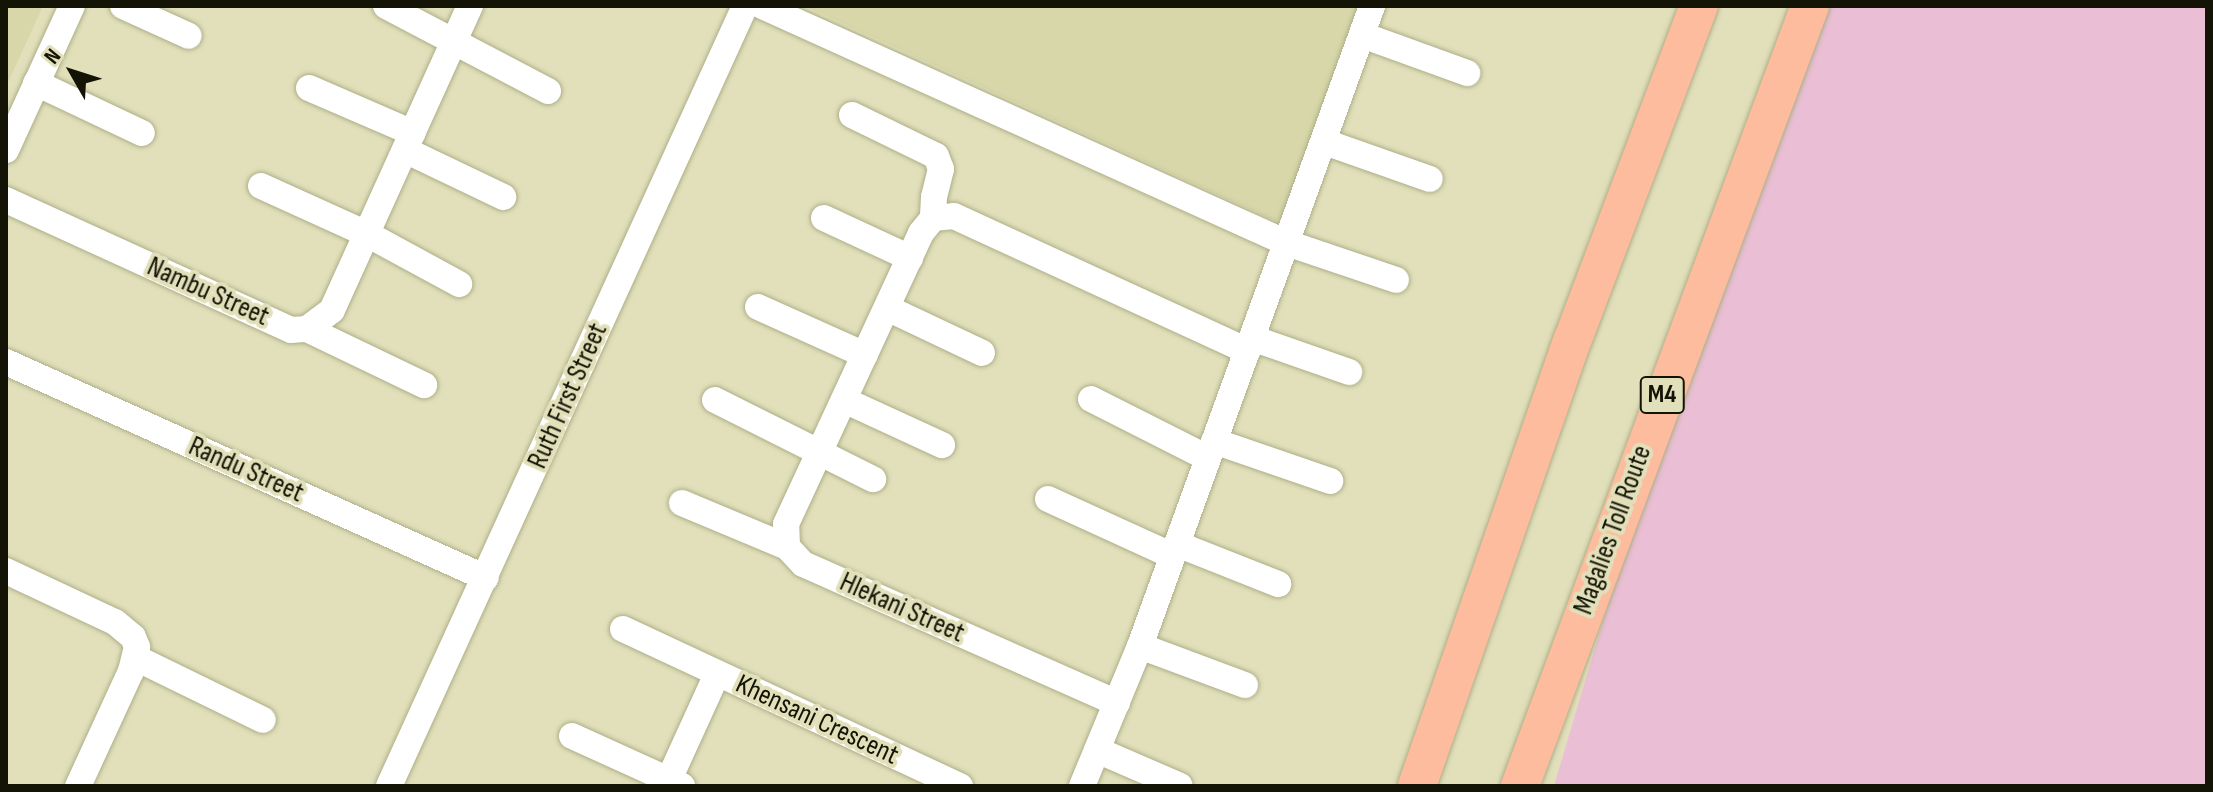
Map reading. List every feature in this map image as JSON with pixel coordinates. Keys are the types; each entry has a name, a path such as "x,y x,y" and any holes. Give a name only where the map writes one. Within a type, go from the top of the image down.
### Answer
{"highway":[{"path":"1399,786 1699,6"},
{"name":"Magalies Toll Route","path":"1520,786 1658,407 1810,6"},
{"path":"1417,786 1573,339"},
{"path":"1538,786 1658,407"}],"street":[{"path":"6,150 72,6"},
{"path":"123,6 189,36"},
{"path":"386,6 548,91"},
{"name":"Nambu Street","path":"6,200 291,330 307,329 332,310 470,6"},
{"name":"Ruth First Street","path":"389,786 745,6"},
{"path":"762,6 1287,243 1396,280"},
{"path":"1082,786 1140,646 1372,6"},
{"path":"1362,35 1467,73"},
{"path":"36,83 142,133"},
{"path":"309,88 409,141 503,197"},
{"path":"787,547 786,524 921,233 933,218 941,169 936,156 852,115"},
{"path":"1325,142 1430,179"},
{"path":"261,186 367,234 459,284"},
{"path":"933,218 954,216 1249,344 1349,372"},
{"path":"824,218 910,258"},
{"path":"758,307 865,355"},
{"path":"887,308 982,353"},
{"path":"307,329 424,385"},
{"name":"Randu Street","path":"6,362 486,578"},
{"path":"1091,399 1211,450 1330,481"},
{"path":"715,400 873,479"},
{"path":"844,400 942,445"},
{"path":"1048,499 1175,550 1278,584"},
{"name":"Hlekani Street","path":"682,503 787,547 803,564 1117,703"},
{"path":"6,571 115,622 133,637 136,658 78,786"},
{"name":"Khensani Crescent","path":"623,629 960,786"},
{"path":"1140,646 1245,685"},
{"path":"136,658 263,720"},
{"name":"Khensani Crescent","path":"572,736 672,784 717,674"},
{"path":"1097,750 1180,786"}],"shaded area":[{"path":"6,6 43,6 6,87"},
{"path":"805,6 1360,6 1287,212 1276,221"},
{"path":"1829,6 2207,6 2207,786 1554,786 1608,604"}]}
